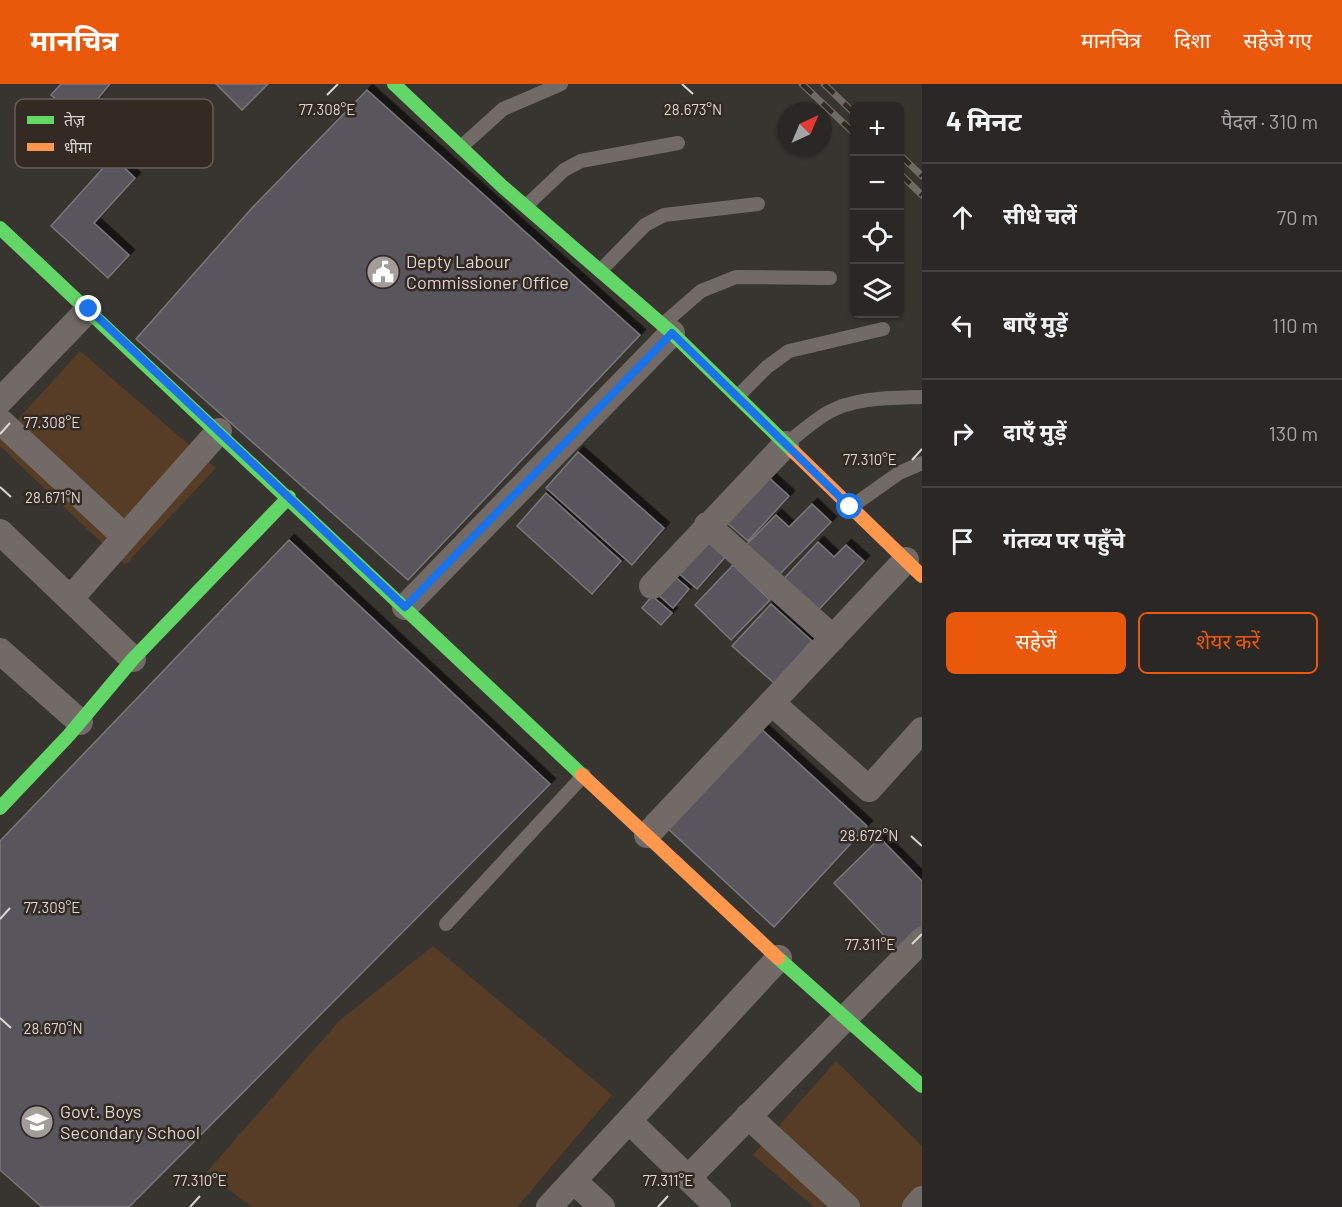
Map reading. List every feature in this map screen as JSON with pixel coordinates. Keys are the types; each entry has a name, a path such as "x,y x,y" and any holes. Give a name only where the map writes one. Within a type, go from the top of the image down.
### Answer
{"street":[{"path":"398,85 526,206 667,329 917,569 833,638 646,835"},
{"path":"0,228 89,309 778,958 922,1086"},
{"path":"0,401 89,309"},
{"path":"405,607 667,329"},
{"path":"0,421 123,536"},
{"path":"70,598 219,431"},
{"path":"652,585 786,444"},
{"path":"5,792 80,722 133,659 289,497"},
{"path":"707,525 833,638"},
{"path":"0,532 133,659"},
{"path":"0,651 80,722"},
{"path":"772,703 869,789 922,730"},
{"path":"688,1178 922,940"},
{"path":"549,1207 778,958"},
{"path":"748,1116 847,1207"},
{"path":"629,1120 718,1207"},
{"path":"574,1181 602,1207"},
{"path":"915,1207 922,1200"}],"lane":[{"path":"461,147 503,109 561,84"},
{"path":"526,206 564,170 581,161 678,143"},
{"path":"600,271 645,225 664,215 758,204"},
{"path":"667,329 701,291 736,277 830,278"},
{"path":"737,397 767,367 789,351 883,329"},
{"path":"786,444 828,412 849,404 876,399 922,396"},
{"path":"850,507 899,473 922,463"},
{"path":"446,924 584,776"}],"shaded area":[{"path":"80,351 216,468 125,565 0,446 0,439"},
{"path":"433,946 612,1095 517,1207 252,1207 206,1173 339,1021"},
{"path":"836,1061 922,1146 922,1207 814,1207 753,1155"}],"building":[{"path":"61,84 110,84 98,99 56,99 51,95"},
{"path":"216,84 268,84 242,110"},
{"name":"Depty Labour Commissioner Office","path":"367,90 640,335 408,580 136,339 252,208"},
{"path":"103,168 125,168 135,178 94,223 129,255 108,278 51,226"},
{"path":"578,452 664,528 632,565 546,488"},
{"path":"766,475 789,496 748,541 725,521"},
{"path":"546,493 621,561 592,594 517,526"},
{"path":"812,504 831,522 778,576 746,545 776,515 789,527"},
{"path":"707,537 727,555 697,589 676,571"},
{"path":"289,540 550,784 129,1207 42,1207 0,1170 0,841"},
{"path":"818,542 834,557 846,545 864,561 812,617 778,585"},
{"path":"733,565 770,600 731,640 695,605"},
{"path":"672,574 689,589 673,608 655,592"},
{"path":"652,596 672,613 661,625 642,608"},
{"path":"771,604 812,641 774,683 732,646"},
{"path":"758,726 867,826 774,927 665,826"},
{"path":"880,838 922,881 922,930 900,952 834,883"}],"railway":[{"path":"802,84 850,129"},
{"path":"824,84 850,109"},
{"path":"901,156 922,176"},
{"path":"904,178 922,195"}],"traffic: fast":[{"path":"394,84 503,187 672,333 794,452"},
{"path":"0,228 582,775"},
{"path":"0,808 69,735 133,659 289,497"},
{"path":"778,958 922,1086"}],"traffic: slow":[{"path":"794,452 922,576"},
{"path":"582,775 778,958"}],"place":[{"name":"Depty Labour Commissioner Office","path":"383,272"},
{"name":"Govt. Boys Secondary School","path":"37,1122"}],"route":[{"path":"89,309 405,607 672,333 850,507"}]}
